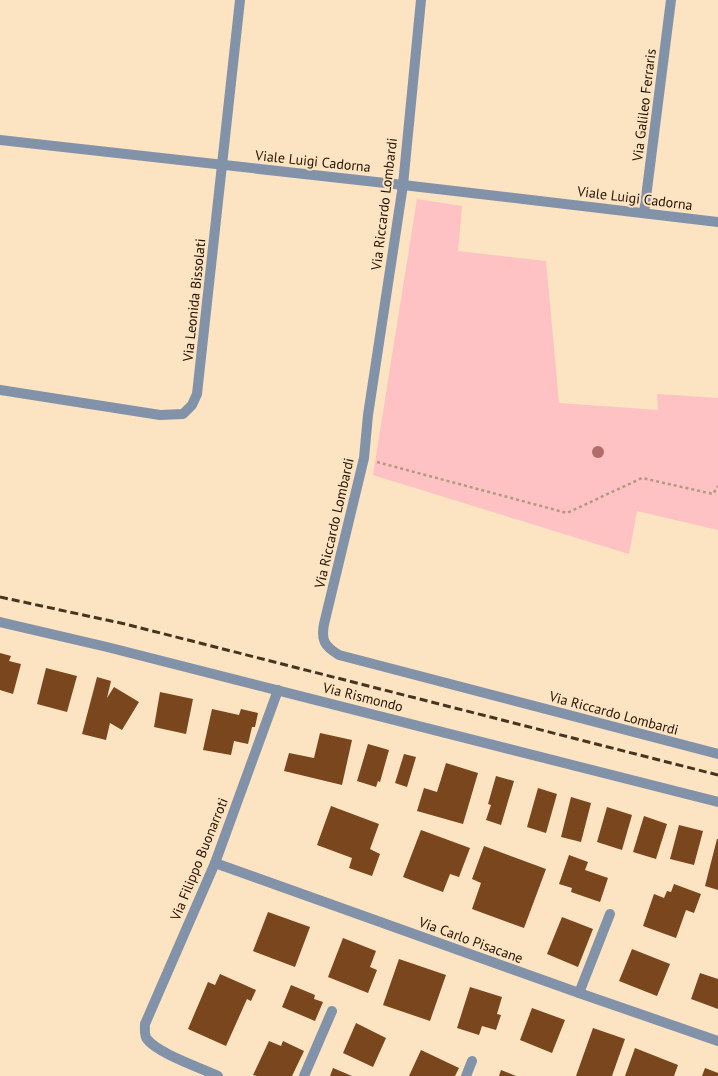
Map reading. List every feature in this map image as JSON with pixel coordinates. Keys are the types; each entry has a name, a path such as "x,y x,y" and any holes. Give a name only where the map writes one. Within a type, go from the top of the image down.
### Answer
{"street":[{"name":"Via Leonida Bissolati","path":"0,390 160,415 183,414 192,405 197,394 240,0"},
{"name":"Via Riccardo Lombardi","path":"421,0 402,185 368,415 364,458 324,624 323,641 329,649 338,655 718,754"},
{"name":"Via Galileo Ferraris","path":"644,213 671,0"},
{"name":"Viale Luigi Cadorna","path":"0,140 223,164 718,222"},
{"name":"Via Rismondo","path":"0,622 107,647 718,802"},
{"name":"Via Filippo Buonarroti","path":"218,1076 156,1048 146,1038 145,1032 148,1017 215,863 278,690"},
{"name":"Via Carlo Pisacane","path":"215,863 718,1041"},
{"path":"579,993 610,914"},
{"path":"304,1076 332,1011"},
{"path":"466,1076 472,1061"}],"path":[{"path":"364,458 567,513 642,478 714,494 718,486"}],"shaded area":[{"path":"417,199 462,206 458,251 546,261 559,403 658,410 657,394 718,398 718,530 637,511 629,554 373,475"}],"building":[{"path":"0,653 11,656 9,661 21,664 13,694 0,690"},
{"path":"46,668 77,676 67,712 37,704"},
{"path":"97,677 111,681 107,698 114,687 139,702 122,730 110,723 106,740 82,734"},
{"path":"160,692 193,699 186,734 154,727"},
{"path":"212,709 239,715 241,709 258,713 255,727 252,727 248,744 234,741 231,755 203,750"},
{"path":"320,733 352,740 342,785 284,771 289,753 314,758"},
{"path":"368,744 389,750 380,782 378,781 376,787 357,781"},
{"path":"404,754 416,757 407,787 395,783"},
{"path":"446,763 478,773 463,824 417,811 424,788 437,792"},
{"path":"496,776 514,781 501,825 486,820 491,805 488,804"},
{"path":"538,788 557,794 546,833 527,827"},
{"path":"571,797 591,803 581,842 561,837"},
{"path":"331,806 379,824 370,849 380,854 372,876 349,868 352,858 317,845"},
{"path":"607,807 632,815 622,850 597,842"},
{"path":"644,816 667,824 656,859 633,852"},
{"path":"679,825 703,831 694,865 670,859"},
{"path":"421,830 470,848 459,877 450,874 443,892 403,877"},
{"path":"718,839 718,890 705,886"},
{"path":"484,846 546,869 524,928 472,909 481,883 472,879"},
{"path":"569,855 588,862 585,870 608,878 600,902 571,892 572,888 559,884"},
{"path":"674,884 701,894 694,913 686,910 676,938 643,926 654,894 664,898 667,891 671,892"},
{"path":"268,912 310,927 295,967 253,951"},
{"path":"562,917 593,929 578,967 547,954"},
{"path":"343,938 376,951 370,967 377,970 368,993 328,977"},
{"path":"632,949 670,964 657,996 619,981"},
{"path":"399,959 446,975 430,1021 383,1005"},
{"path":"700,973 718,979 718,1009 691,999"},
{"path":"220,974 256,990 251,1001 247,999 226,1046 188,1029 208,982 215,985"},
{"path":"291,985 315,995 314,999 323,1002 315,1021 282,1007"},
{"path":"470,987 502,997 497,1014 501,1015 496,1030 482,1026 479,1035 457,1028"},
{"path":"532,1008 565,1020 552,1053 520,1040"},
{"path":"356,1023 386,1038 373,1067 343,1053"},
{"path":"593,1028 625,1039 612,1076 576,1076"},
{"path":"269,1041 281,1046 283,1041 304,1051 292,1076 253,1075"},
{"path":"635,1048 678,1065 674,1076 625,1076"},
{"path":"421,1050 459,1068 455,1076 409,1076"},
{"path":"333,1068 352,1076 330,1076"},
{"path":"705,1068 718,1073 718,1076 702,1076"},
{"path":"501,1070 516,1076 499,1076"}],"railway":[{"path":"0,597 125,624 718,775"}]}
